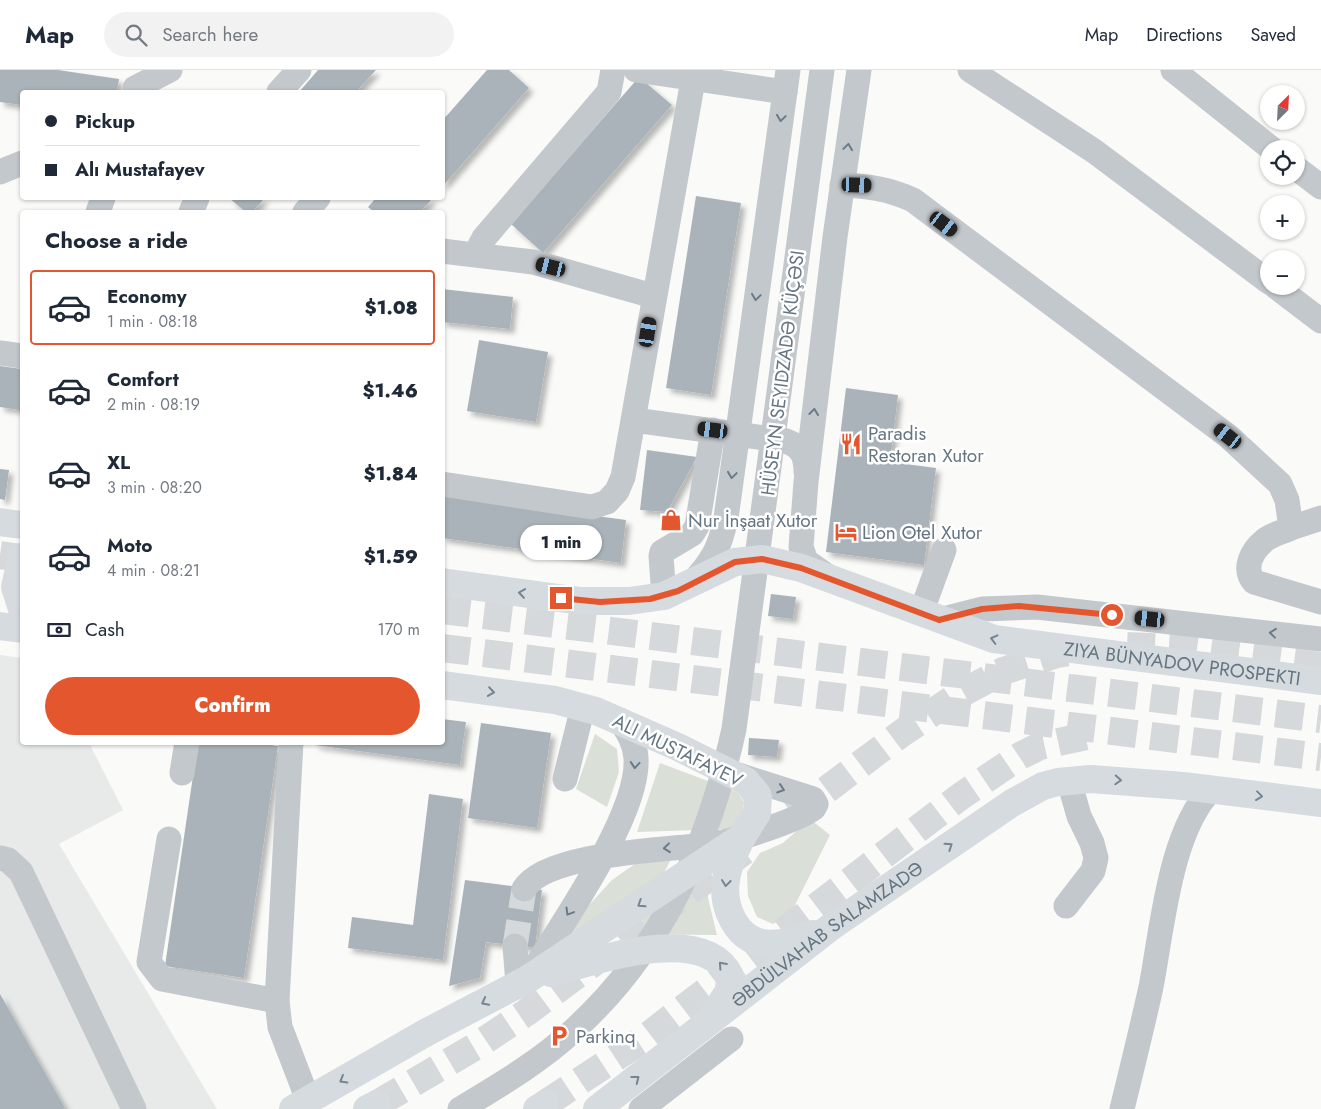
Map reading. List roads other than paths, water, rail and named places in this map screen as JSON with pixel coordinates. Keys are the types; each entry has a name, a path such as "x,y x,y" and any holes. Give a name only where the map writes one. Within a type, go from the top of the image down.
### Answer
{"main road":[{"path":"0,522 20,525"},
{"name":"ZIYA BÜNYADOV PROSPEKTI","path":"445,582 581,601 629,601 676,591 735,562 762,559 801,568 854,590 994,639 1321,680"},
{"path":"20,566 15,587 20,603"},
{"path":"0,626 20,629"},
{"path":"445,686 555,700 583,707 620,720 735,774 755,789 758,796 757,813 742,837 729,867 725,892 728,909 740,930 756,941 780,944 832,926"},
{"name":"ƏBDÜLVAHAB SALAMZADƏ","path":"598,1109 832,926 1026,794 1043,786 1070,780 1120,780 1211,790"},
{"path":"1211,790 1321,804"},
{"path":"300,1105 523,982 742,837"},
{"path":"523,982 619,954 652,949 679,948 695,951 718,960 730,976 729,991 708,1022"}],"street":[{"path":"135,83 170,70"},
{"path":"281,90 299,70"},
{"path":"476,253 484,238 609,92 613,70"},
{"path":"636,70 693,80 786,81 726,518 720,546 705,569 676,591 661,556 662,552 692,534 697,526 713,430"},
{"name":"HÜSEYN SEYIDZADƏ KÜÇƏSI","path":"460,1109 549,1052 597,1008 639,958 655,934 694,862 707,828 734,729 822,70"},
{"path":"765,230 764,263 774,278 791,285 804,285 821,276 830,258 834,237 859,70"},
{"path":"970,70 1094,150 1260,275"},
{"path":"1173,70 1261,140"},
{"path":"445,484 599,506 607,502 616,491 623,477 634,420 653,296 693,80"},
{"path":"0,172 20,164"},
{"path":"1305,175 1321,187"},
{"path":"842,185 872,186 895,192 913,200 1054,308 1182,400 1228,436 1280,484 1287,500 1291,528"},
{"path":"307,210 316,200"},
{"path":"834,237 806,482 801,547 804,556 812,566 854,590"},
{"path":"445,251 476,253 533,262 653,296"},
{"path":"1287,295 1321,321"},
{"path":"0,352 20,356"},
{"path":"634,420 738,433 795,444 805,455 806,482"},
{"path":"1321,518 1264,540 1247,568 1249,576 1254,582 1321,602"},
{"path":"944,550 930,616 982,609 1037,607 1321,639"},
{"path":"565,779 583,707"},
{"path":"523,982 602,857 624,813 636,760 629,734 620,720"},
{"path":"182,773 187,745"},
{"path":"290,745 276,1001 280,1027 300,1105"},
{"path":"524,888 529,879 553,867 602,857 715,844 742,837 811,810 816,804 813,799 735,774"},
{"path":"1066,906 1093,870 1096,858 1092,843 1079,816 1070,780"},
{"path":"1122,1109 1150,989 1175,864 1198,802 1211,790"},
{"path":"169,839 149,962 162,979 276,1001"},
{"path":"0,858 8,860 21,872 134,1109"},
{"path":"515,946 523,982"},
{"path":"641,1109 732,1039"}],"tunnel":[{"path":"0,555 20,558"},
{"path":"445,610 1321,719"},
{"path":"1127,646 1190,649 1321,666"},
{"path":"445,648 1321,757"},
{"path":"793,815 902,733 962,693 1003,671 1057,654 1077,651"},
{"path":"545,1104 645,1038 961,796 1020,756 1040,746 1091,735"},
{"path":"377,1104 478,1045 527,1012 744,851"},
{"path":"515,946 524,889"}],"place":[{"name":"Paradis Restoran Xutor","path":"851,444"},
{"name":"Nur İnşaat Xutor","path":"671,520"},
{"name":"Lion Otel Xutor","path":"846,532"},
{"name":"Parkinq","path":"559,1036"}]}
